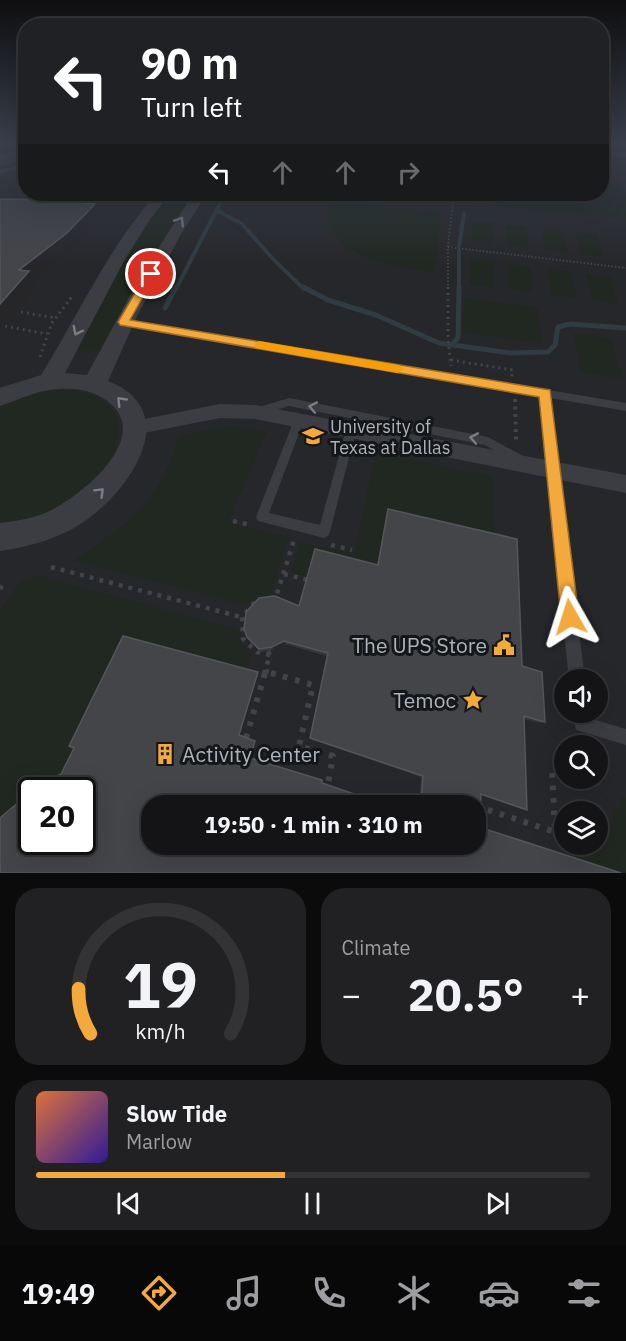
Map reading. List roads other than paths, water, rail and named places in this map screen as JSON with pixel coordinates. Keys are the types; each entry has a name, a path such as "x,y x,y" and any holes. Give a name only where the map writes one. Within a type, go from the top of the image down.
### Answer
{"street":[{"path":"0,397 44,371 145,215 157,201"},
{"path":"95,384 105,357 124,322 175,229 195,201"},
{"path":"0,537 20,534 57,521 91,501 116,476 130,451 134,428 129,408 115,394 95,384 70,381 44,371"},
{"path":"134,428 220,411 255,412 626,484"}],"lane":[{"path":"124,322 626,407"},
{"path":"545,394 576,669"},
{"path":"255,412 288,402 488,441 526,464"},
{"path":"299,420 262,517 324,532 351,430"},
{"path":"582,723 626,736"}],"waterway":[{"path":"217,208 221,201"},
{"path":"176,289 216,210"},
{"path":"216,210 242,224 304,289"},
{"path":"459,246 464,214"},
{"path":"459,250 459,287"},
{"path":"165,308 176,287"},
{"path":"303,287 328,300 376,315 439,343 510,353 548,352 555,345 558,327 570,324 626,328"},
{"path":"452,344 458,338 459,287"}],"place":[{"name":"University of Texas at Dallas","path":"313,436"},
{"name":"The UPS Store","path":"504,645"},
{"name":"Temoc","path":"473,700"},
{"name":"Activity Center","path":"165,754"}]}
